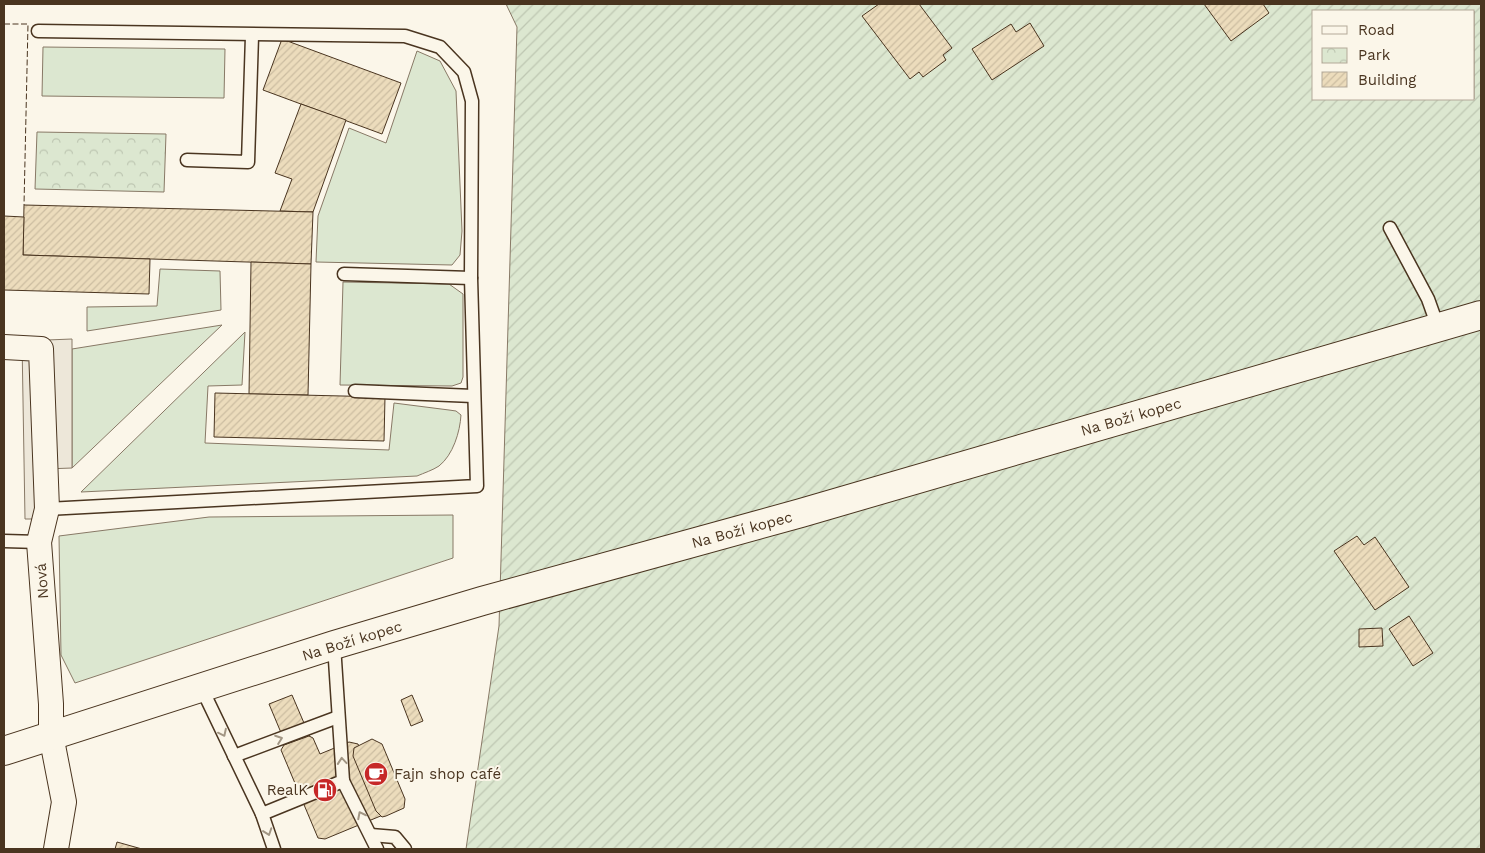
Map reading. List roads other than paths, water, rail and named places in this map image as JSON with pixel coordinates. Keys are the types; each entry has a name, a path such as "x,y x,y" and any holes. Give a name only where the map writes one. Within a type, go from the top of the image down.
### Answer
{"main road":[{"name":"Na Boží kopec","path":"4,751 202,689 334,645 801,513 1481,315"}],"street":[{"name":"Nová","path":"4,347 41,349 47,509 39,542 51,697 51,735 64,802 56,849"}],"lane":[{"path":"38,31 252,36 405,36 440,47 464,72 472,101 471,278 477,486 47,509"},
{"path":"187,160 248,162 252,36"},
{"path":"1390,228 1428,298 1438,327"},
{"path":"344,274 471,278"},
{"path":"355,391 473,396"},
{"path":"4,541 39,542"},
{"path":"334,645 344,781 377,849"},
{"path":"202,689 262,814 274,849"},
{"path":"234,756 338,717"},
{"path":"262,814 344,781"},
{"path":"371,835 395,838 405,849"}],"place":[{"name":"Fajn shop café","path":"376,774"},
{"name":"RealK","path":"325,790"}]}
